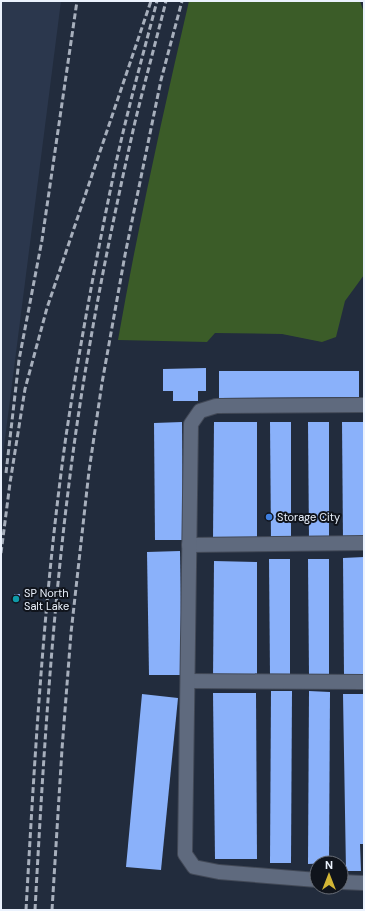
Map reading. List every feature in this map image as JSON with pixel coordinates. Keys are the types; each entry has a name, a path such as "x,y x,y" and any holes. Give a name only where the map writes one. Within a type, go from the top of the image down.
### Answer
{"lane":[{"path":"309,879 219,872 194,867 185,854 191,424 200,411 216,406 364,404"},
{"path":"189,545 364,543"},
{"path":"188,681 364,682"},
{"path":"349,882 364,883"}],"shaded area":[{"path":"1,1 61,1 1,470"}],"green space":[{"path":"189,1 360,1 364,13 364,275 345,301 336,337 322,342 282,334 215,333 207,342 118,340 151,170"}],"building":[{"path":"206,368 206,391 198,391 198,401 173,401 173,391 163,391 163,369"},
{"path":"219,371 359,371 359,397 219,398"},
{"path":"182,422 183,540 155,540 154,423"},
{"path":"214,422 257,422 257,540 213,540"},
{"path":"270,422 291,422 291,540 271,540"},
{"path":"308,422 329,422 329,540 309,540"},
{"path":"342,422 364,422 364,540 343,540"},
{"path":"180,551 182,675 149,675 147,552"},
{"path":"364,557 364,675 344,675 343,558"},
{"path":"269,559 290,559 290,675 270,676"},
{"path":"308,559 329,559 329,675 309,676"},
{"path":"214,561 257,562 257,680 213,680"},
{"name":"SP North Salt Lake","path":"14,594 20,594 19,601 14,600"},
{"path":"271,691 292,691 291,863 270,863"},
{"path":"309,691 330,692 329,855 309,855 308,864"},
{"path":"213,693 256,693 257,859 215,859"},
{"path":"142,694 178,698 161,870 126,867"},
{"path":"343,694 364,694 364,844 360,844 361,871 349,871 349,855 346,855"}],"railway":[{"path":"6,473 19,360 42,240 77,1"},
{"path":"1,553 10,483 25,389 47,308 151,1"},
{"path":"26,910 46,613 58,495 66,436 89,299 116,163 157,1"},
{"path":"35,910 53,633 64,523 77,425 91,338 116,208 135,122 166,1"},
{"path":"52,910 71,633 89,471 102,383 125,255 161,80 182,1"}],"place":[{"name":"Storage City","path":"269,517"},
{"name":"SP North Salt Lake","path":"16,599"}]}
